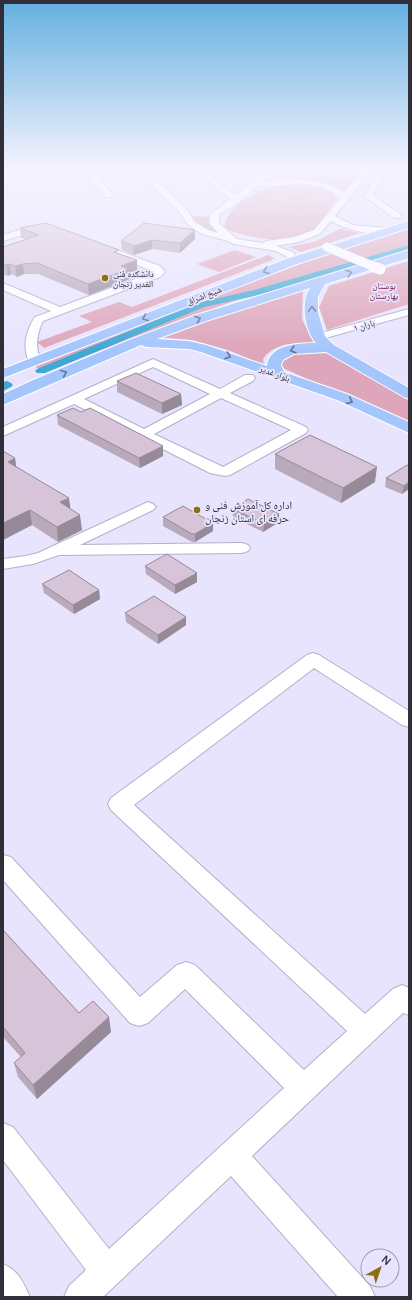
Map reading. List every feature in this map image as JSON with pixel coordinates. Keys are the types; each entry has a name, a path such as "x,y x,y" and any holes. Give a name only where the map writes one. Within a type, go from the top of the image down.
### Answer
{"main road":[{"name":"شیخ اشراق","path":"7,373 293,261 391,230"},
{"name":"شیخ اشراق","path":"3,400 36,384 134,343 201,318 409,254"},
{"path":"320,282 312,296 311,312 318,337 329,348 409,394"},
{"name":"بلوار غدیر","path":"134,343 189,345 206,349 342,398 409,428"},
{"path":"278,374 274,368 274,361 279,355 288,350 301,348 329,348"},
{"path":"7,373 36,384"}],"street":[{"path":"3,238 32,230"},
{"path":"201,230 234,241 279,249 290,254 293,261"},
{"path":"220,230 234,241"},
{"path":"259,245 296,240 317,232 319,230"},
{"path":"361,230 387,231"},
{"path":"327,247 380,269"},
{"path":"39,319 160,272 156,268 106,249"},
{"path":"3,286 60,311"},
{"path":"41,303 82,303"},
{"path":"35,362 30,352 32,330 39,319 41,303"},
{"name":"باران ۱","path":"318,337 409,312"},
{"path":"389,318 402,324"},
{"path":"3,432 76,400 153,363 301,430 225,472 215,470 76,400"},
{"path":"144,434 249,378"},
{"path":"3,564 27,561 44,556 148,507"},
{"path":"59,550 242,548"},
{"path":"366,1031 119,804 313,659 409,720"},
{"path":"3,864 139,1014 186,973 304,1089"},
{"path":"80,1297 402,997 409,1003"},
{"path":"3,1137 107,1272"},
{"path":"232,1155 359,1297"},
{"path":"3,1280 14,1297"}],"path":[{"path":"266,230 274,243"}],"green space":[{"path":"209,230 218,230 219,233"},
{"path":"228,230 316,230 306,235 282,239 258,238"},
{"path":"339,230 360,233 301,252 288,247 314,242"},
{"path":"400,230 409,230 409,245 285,282 45,371 35,367 219,294"},
{"path":"235,250 256,257 219,272 197,264"},
{"path":"268,255 274,258 44,348 37,342 92,322 79,316 119,302 132,307"},
{"name":"بوستان بهارستان","path":"409,261 409,304 327,330 319,307 329,286"},
{"path":"303,289 302,319 314,343 280,346 268,353 263,359 264,365 228,350 192,340 154,337"},
{"path":"318,350 327,353 409,400 409,425 285,369 280,365 286,353"}],"building":[{"path":"25,230 64,230 119,250 114,252 137,260 121,266 129,269 88,284 37,263 15,266 3,264 3,247 39,235"},
{"path":"135,230 195,230 180,243 152,240 134,246 121,241"},
{"path":"136,373 181,394 162,403 117,381"},
{"path":"73,408 81,412 90,408 163,446 139,458 57,415"},
{"path":"310,435 377,467 343,488 275,454"},
{"path":"3,451 15,458 8,462 69,498 60,502 80,515 57,527 30,510 3,523"},
{"path":"407,465 409,466 409,482 404,486 386,478"},
{"path":"248,499 279,514 264,524 233,509"},
{"path":"183,506 213,523 195,534 192,534 163,517"},
{"path":"167,554 197,573 175,585 145,566"},
{"path":"69,570 99,590 73,605 42,584"},
{"path":"154,596 186,617 158,635 125,613"},
{"path":"3,930 79,1013 93,1001 109,1017 33,1085 14,1063 25,1053 3,1027"}],"waterway":[{"path":"41,371 201,305 256,293 409,248"},
{"path":"3,387 7,385"}],"place":[{"name":"دانشکده فنی الغدیر زنجان","path":"105,278"},
{"name":"اداره کل آموزش فنی و حرفه ای استان زنجان","path":"197,510"}]}
